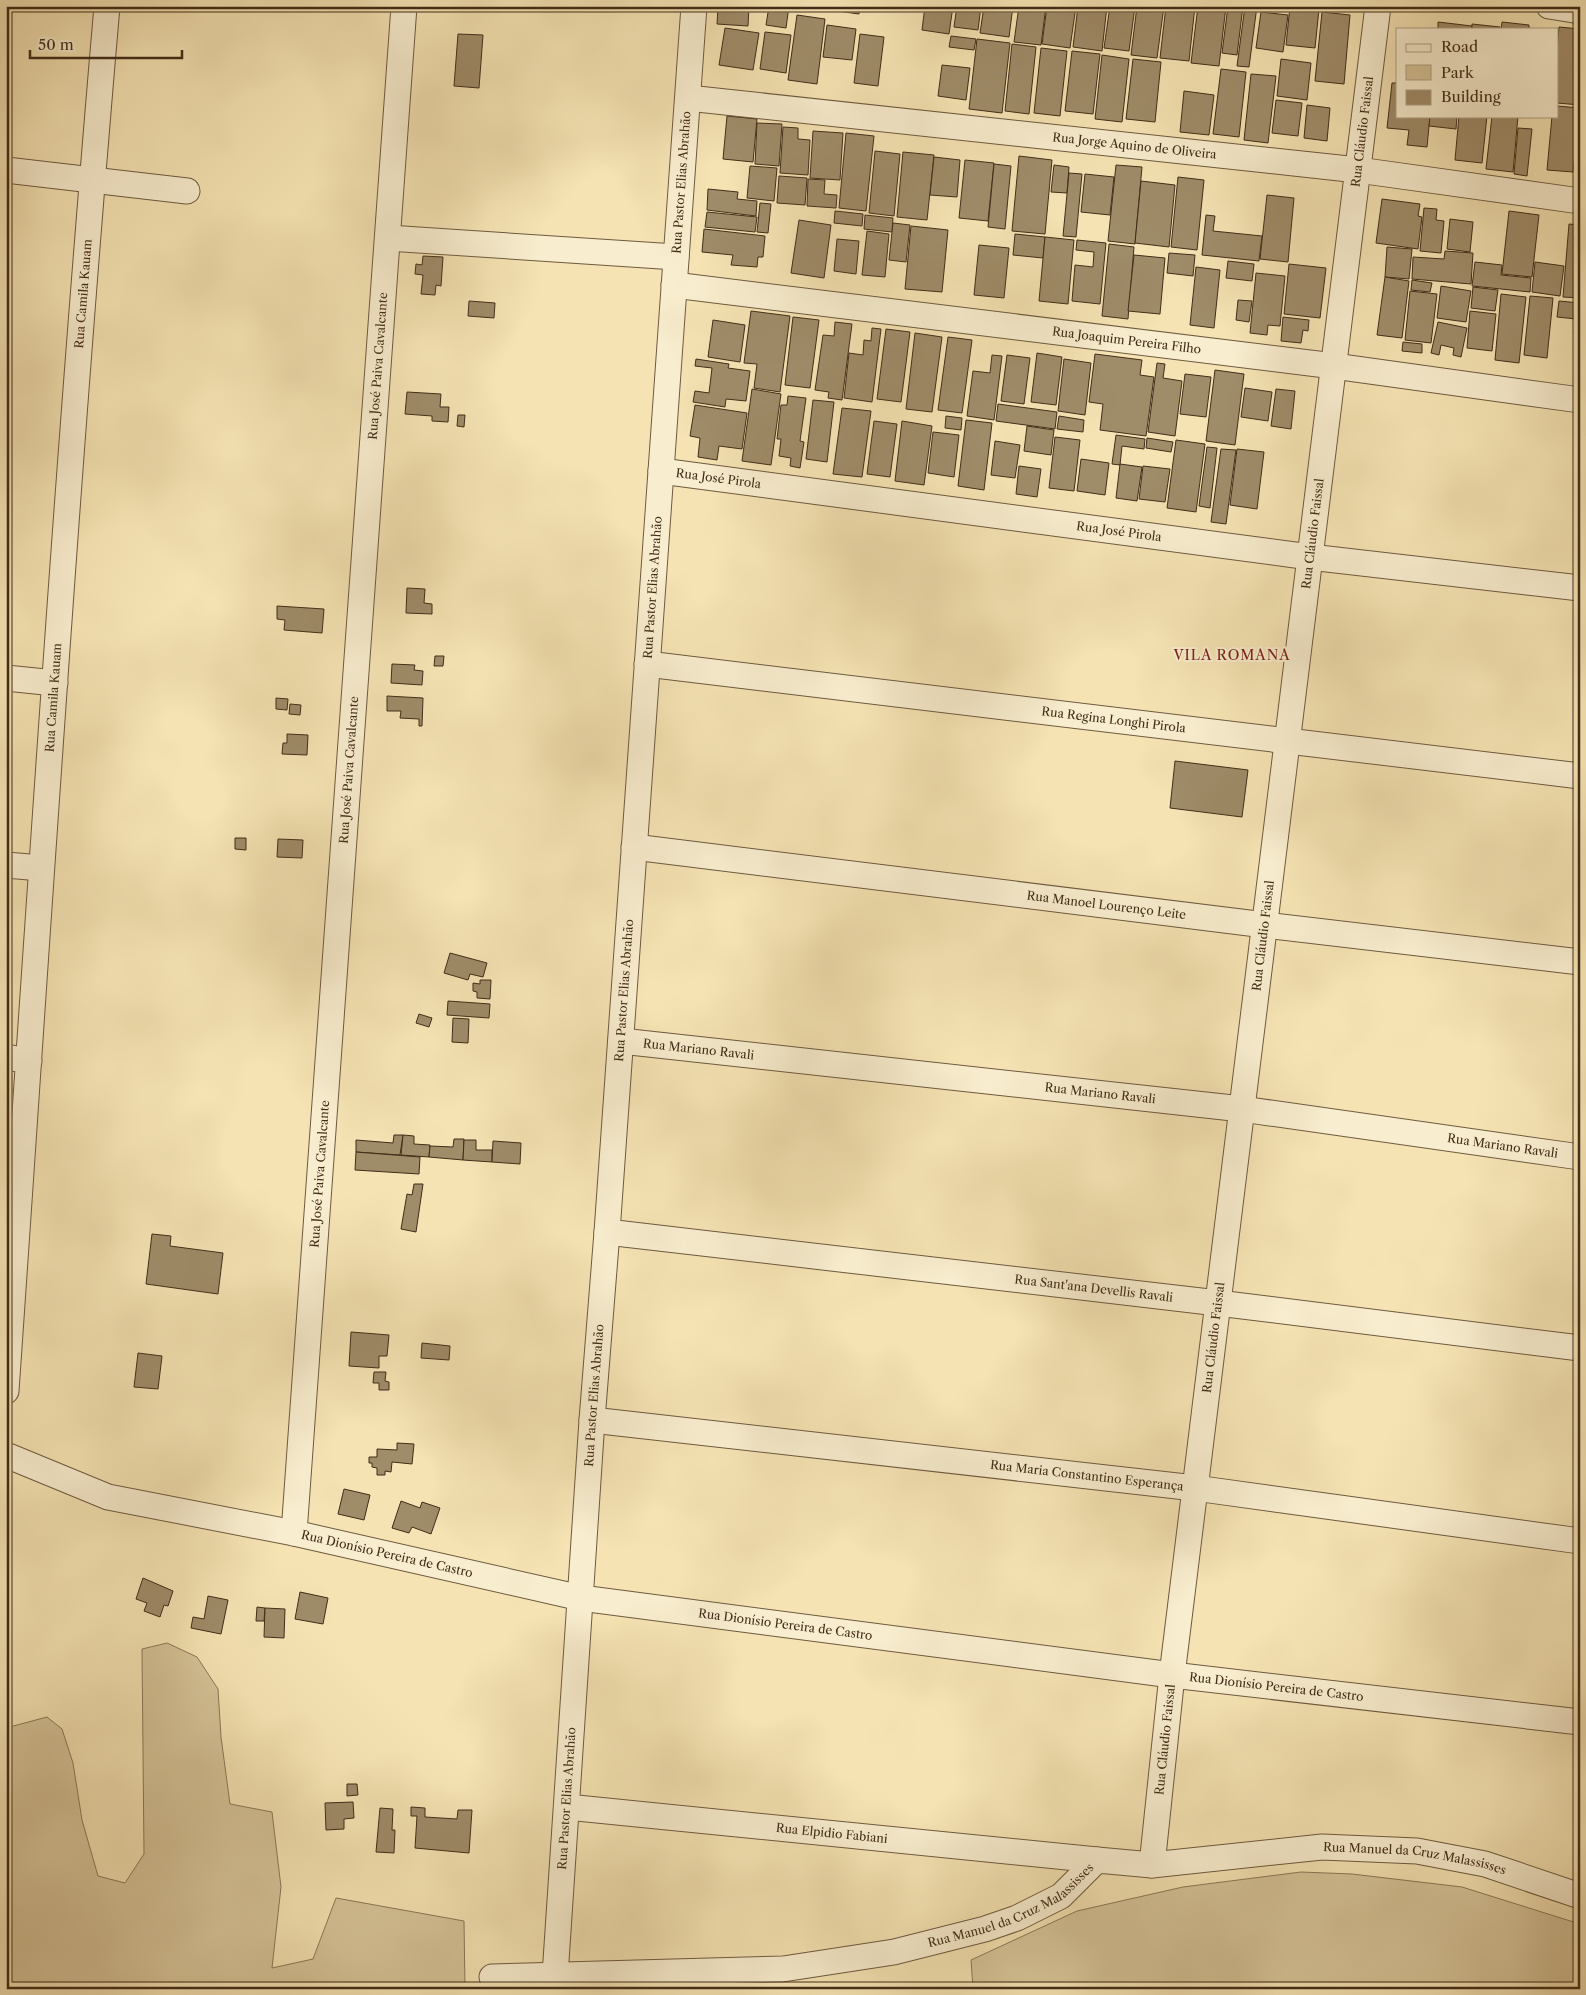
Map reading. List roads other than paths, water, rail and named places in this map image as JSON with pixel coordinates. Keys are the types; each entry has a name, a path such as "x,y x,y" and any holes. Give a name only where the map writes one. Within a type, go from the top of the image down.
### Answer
{"street":[{"name":"Rua Camila Kauam","path":"6,1391 18,1059 41,868 92,181 107,6"},
{"name":"Rua José Paiva Cavalcante","path":"294,1533 404,6"},
{"name":"Rua Pastor Elias Abrahão","path":"555,1976 592,1420 621,1041 694,6"},
{"name":"Rua Cláudio Faissal","path":"1152,1865 1172,1675 1378,6"},
{"path":"1548,6 1580,10"},
{"name":"Rua Jorge Aquino de Oliveira","path":"688,98 1358,170 1580,201"},
{"path":"6,170 187,191"},
{"path":"388,238 676,257"},
{"name":"Rua Joaquim Pereira Filho","path":"674,285 1334,366 1580,400"},
{"name":"Rua José Pirola","path":"661,471 1310,557 1580,588"},
{"name":"Rua Regina Longhi Pirola","path":"647,664 1580,776"},
{"path":"6,678 55,683"},
{"name":"Rua Manoel Lourenço Leite","path":"634,847 1580,962"},
{"path":"6,865 41,868"},
{"name":"Rua Mariano Ravali","path":"621,1041 1242,1109 1580,1156"},
{"name":"Rua Sant'ana Devellis Ravali","path":"607,1232 1218,1303 1580,1348"},
{"name":"Rua Maria Constantino Esperança","path":"592,1420 1195,1488 1580,1541"},
{"name":"Rua Dionísio Pereira de Castro","path":"6,1455 108,1497 294,1533 581,1598 1172,1675 1580,1722"},
{"name":"Rua Elpidio Fabiani","path":"567,1807 1097,1860"},
{"name":"Rua Manuel da Cruz Malassisses","path":"492,1977 783,1968 894,1952 985,1929 1017,1918 1061,1896 1097,1860 1152,1865 1322,1847 1408,1850 1446,1855 1485,1864 1580,1896"}],"district":[{"name":"VILA ROMANA","path":"1232,655"}]}
